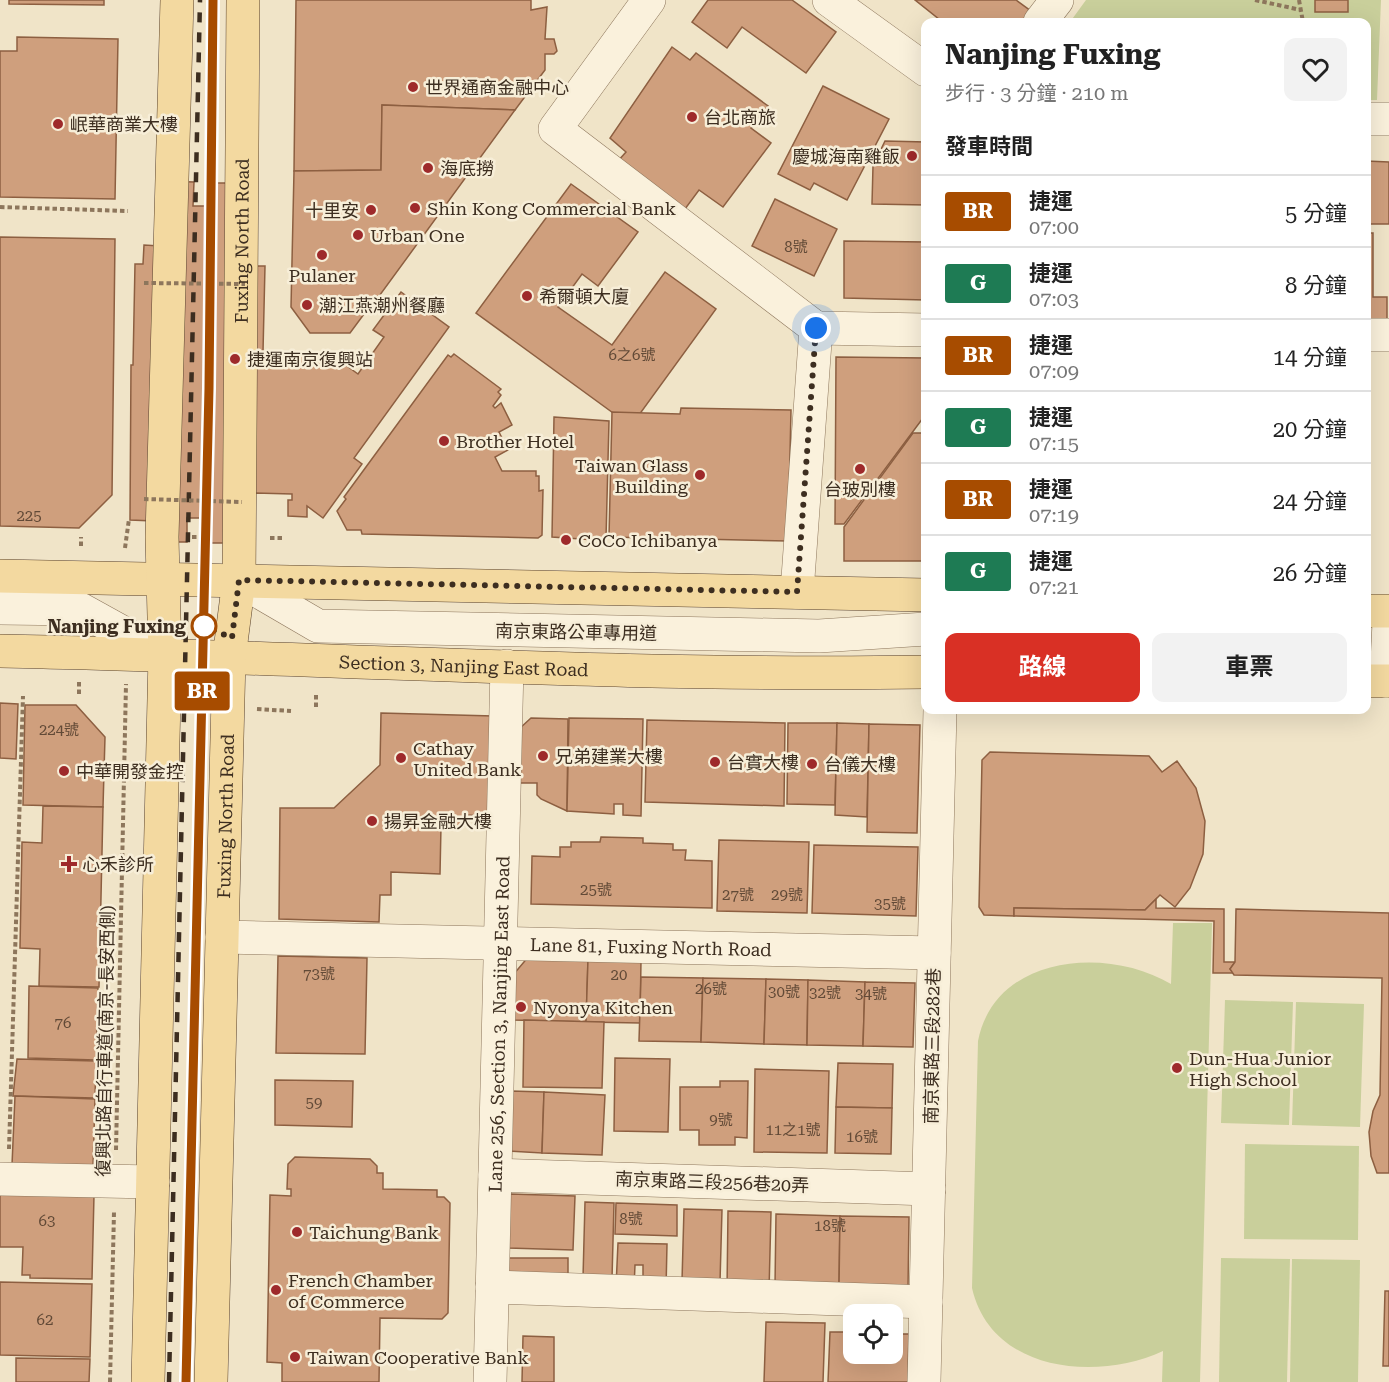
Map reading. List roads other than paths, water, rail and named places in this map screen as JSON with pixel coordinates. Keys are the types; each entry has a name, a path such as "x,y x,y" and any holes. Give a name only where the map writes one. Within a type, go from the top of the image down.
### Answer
{"main road":[{"path":"148,1382 165,656 162,537 177,0"},
{"name":"Fuxing North Road","path":"211,1382 230,658 239,580 243,0"},
{"path":"0,576 921,595"},
{"path":"1371,611 1389,611"},
{"name":"Section 3, Nanjing East Road","path":"0,651 507,666 848,673 921,672"}],"street":[{"path":"649,0 555,129 816,328 921,330"},
{"path":"829,0 921,66"},
{"path":"1043,18 1057,0"},
{"path":"1371,119 1389,119"},
{"path":"797,592 816,328"},
{"path":"1371,335 1389,335"},
{"name":"南京東路公車專用道","path":"239,580 318,626 819,636 921,628"},
{"path":"0,608 80,609 165,656"},
{"path":"1380,681 1389,623"},
{"name":"Lane 256, Section 3, Nanjing East Road","path":"490,1382 507,666"},
{"name":"南京東路三段282巷","path":"924,1382 940,714"},
{"name":"Lane 81, Fuxing North Road","path":"222,937 934,953"},
{"name":"南京東路三段256巷20弄","path":"495,1174 929,1189"},
{"path":"4,1179 153,1182"},
{"path":"492,1287 926,1302"}],"railway":[{"path":"169,1382 200,0"},
{"path":"186,1382 209,388 213,0"}],"metro line":[{"name":"BR","path":"186,1382 209,388 213,0"}],"place":[{"name":"世界通商金融中心","path":"413,87"},
{"name":"台北商旅","path":"692,117"},
{"name":"岷華商業大樓","path":"58,124"},
{"name":"慶城海南雞飯","path":"912,156"},
{"name":"海底撈","path":"428,168"},
{"name":"Shin Kong Commercial Bank","path":"415,208"},
{"name":"十里安","path":"371,210"},
{"name":"Urban One","path":"358,235"},
{"name":"Pulaner","path":"322,255"},
{"name":"希爾頓大廈","path":"527,296"},
{"name":"潮江燕潮州餐廳","path":"307,305"},
{"name":"捷運南京復興站","path":"235,359"},
{"name":"Brother Hotel","path":"444,441"},
{"name":"台玻別樓","path":"860,469"},
{"name":"Taiwan Glass Building","path":"700,475"},
{"name":"CoCo Ichibanya","path":"566,540"},
{"name":"Nanjing Fuxing","path":"204,626"},
{"name":"兄弟建業大樓","path":"543,756"},
{"name":"Cathay United Bank","path":"401,758"},
{"name":"台實大樓","path":"715,762"},
{"name":"台儀大樓","path":"812,764"},
{"name":"中華開發金控","path":"64,771"},
{"name":"揚昇金融大樓","path":"372,821"},
{"name":"心禾診所","path":"69,864"},
{"name":"Nyonya Kitchen","path":"521,1007"},
{"name":"Dun-Hua Junior High School","path":"1177,1068"},
{"name":"Taichung Bank","path":"297,1232"},
{"name":"French Chamber of Commerce","path":"276,1290"},
{"name":"Taiwan Cooperative Bank","path":"295,1357"}]}
